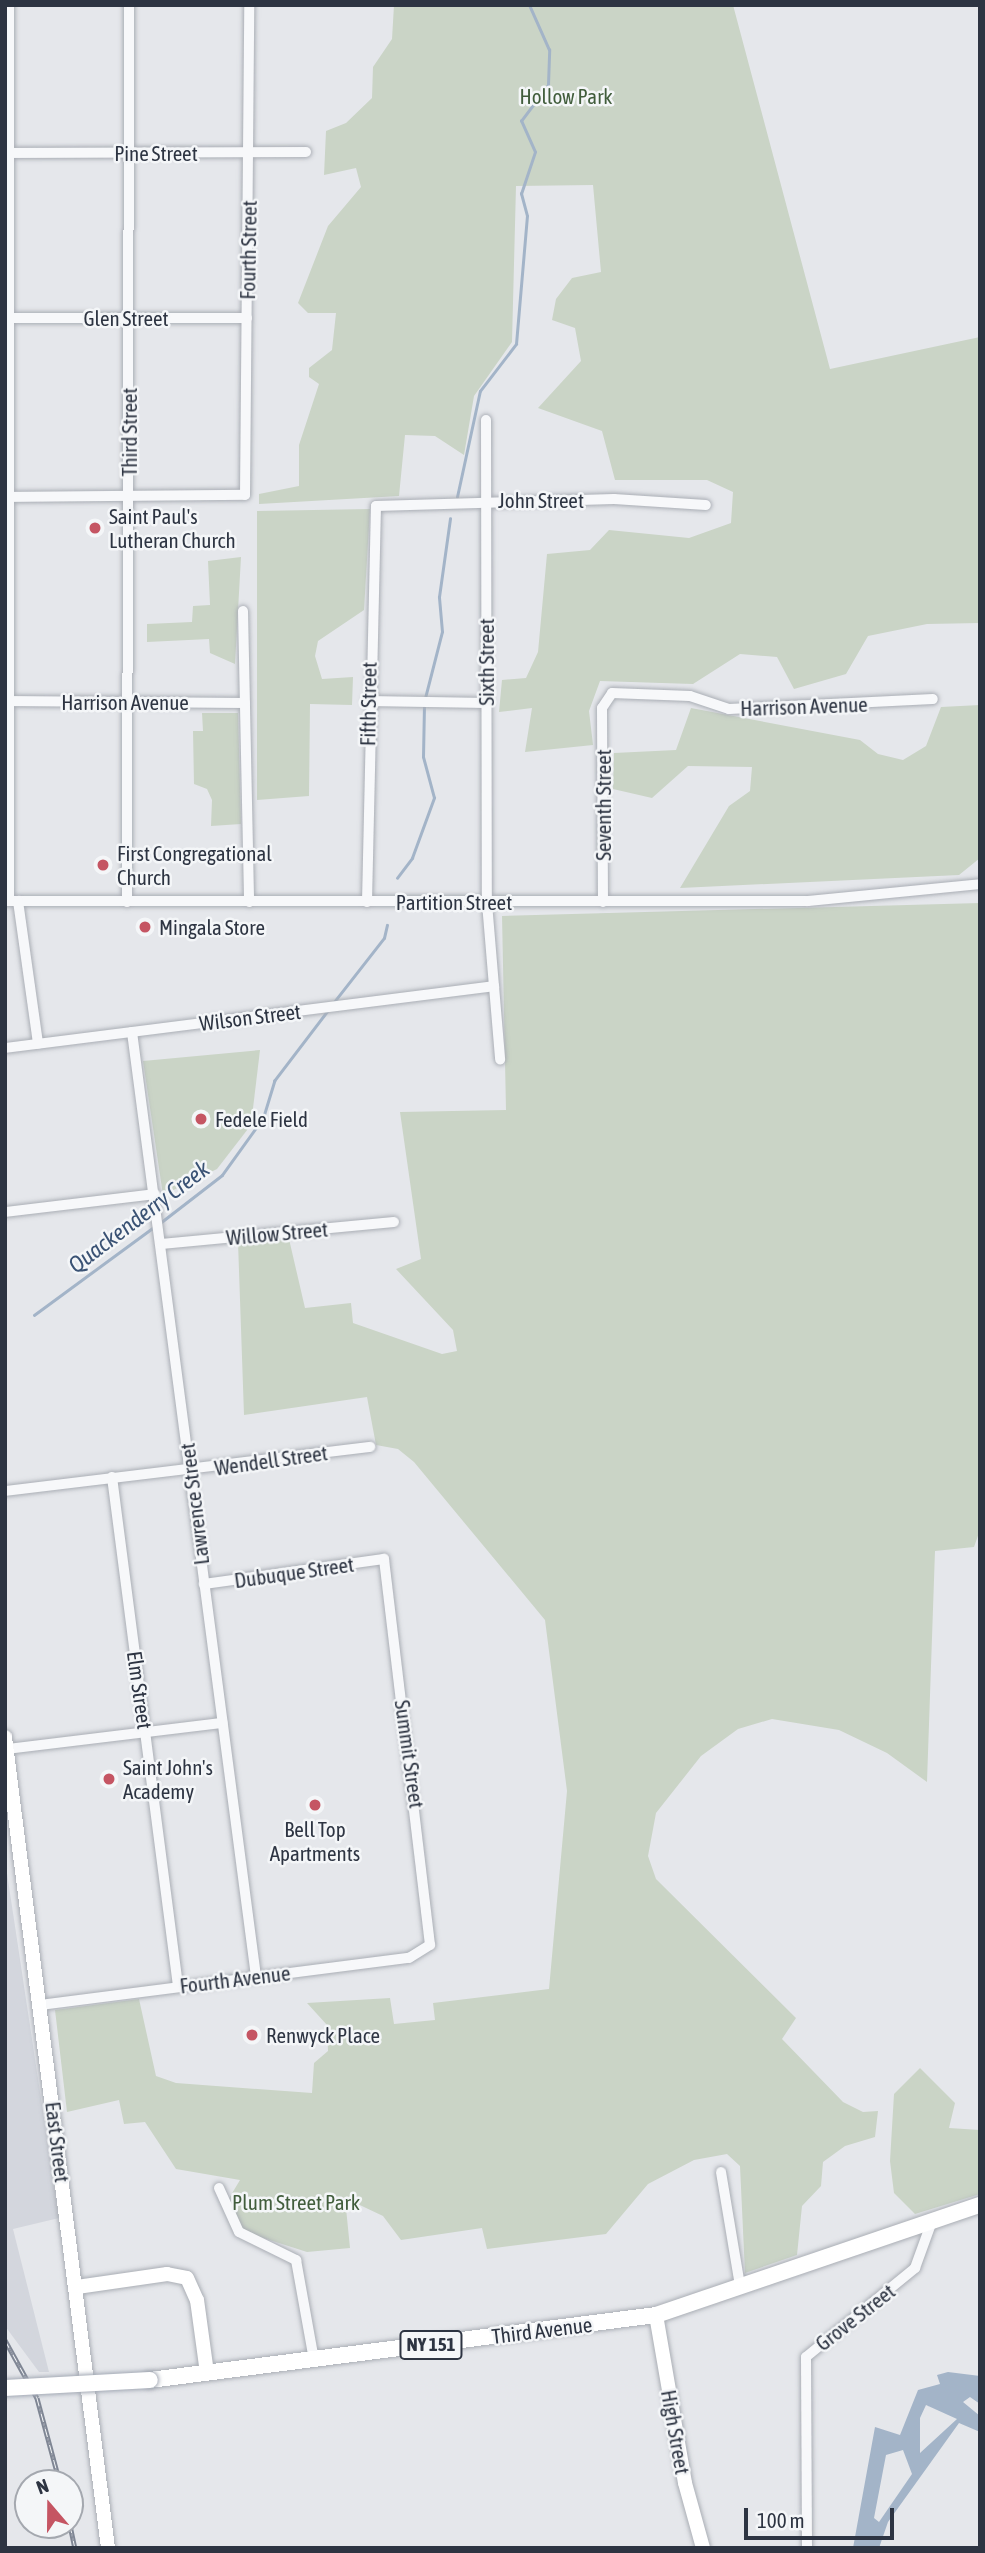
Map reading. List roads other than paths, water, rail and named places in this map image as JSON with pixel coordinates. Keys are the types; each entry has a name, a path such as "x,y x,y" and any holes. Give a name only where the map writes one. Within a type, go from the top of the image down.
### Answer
{"main road":[{"name":"Third Avenue","path":"5,2388 150,2381 656,2315 980,2204"}],"street":[{"path":"9,5 7,701 11,901 38,1044"},
{"name":"Third Street","path":"127,902 129,5"},
{"name":"Fourth Street","path":"129,496 245,495 249,5"},
{"name":"Pine Street","path":"8,153 306,152"},
{"name":"Glen Street","path":"7,318 247,318"},
{"name":"Sixth Street","path":"486,421 486,903 500,1059"},
{"path":"7,497 129,496"},
{"name":"John Street","path":"376,506 485,500 706,505"},
{"name":"Fifth Street","path":"367,902 368,701 376,506"},
{"path":"243,611 249,902"},
{"name":"Harrison Avenue","path":"602,708 612,693 626,689 690,696 729,709 933,699"},
{"name":"Harrison Avenue","path":"7,701 245,703"},
{"path":"368,701 487,703"},
{"name":"Seventh Street","path":"602,708 603,902"},
{"name":"Partition Street","path":"11,901 603,902 903,895 980,884"},
{"name":"Wilson Street","path":"5,1048 494,986"},
{"name":"Lawrence Street","path":"132,1032 256,1976"},
{"path":"5,1212 155,1194"},
{"name":"Willow Street","path":"160,1239 394,1222"},
{"name":"Wendell Street","path":"5,1491 370,1447"},
{"name":"Elm Street","path":"111,1477 178,1986"},
{"name":"Dubuque Street","path":"204,1584 384,1559"},
{"name":"Summit Street","path":"384,1559 418,1813 428,1950"},
{"path":"6,1743 222,1723"},
{"name":"East Street","path":"6,1743 108,2548"},
{"name":"Fourth Avenue","path":"40,2005 409,1958 428,1950"},
{"path":"721,2172 740,2286"},
{"path":"219,2188 239,2232 296,2260 314,2360"},
{"name":"Grove Street","path":"807,2548 806,2357 915,2268 932,2221"},
{"path":"77,2287 166,2274 187,2278 197,2300 207,2373"},
{"name":"High Street","path":"656,2315 685,2483 704,2548"}],"water":[{"path":"948,2372 980,2376 980,2404 970,2397 963,2402 980,2416 980,2432 959,2423 888,2522 879,2548 853,2548 875,2427 900,2435 918,2390 940,2384 937,2375","holes":["926,2405 957,2419 920,2453 920,2418","903,2450 912,2474 879,2522 874,2518 886,2455"]}],"waterway":[{"name":"Quackenderry Creek","path":"457,497 480,391 516,344 527,216 521,194 535,152 521,121 548,85 549,50 529,5"},
{"name":"Quackenderry Creek","path":"425,698 442,632 439,597 450,519"},
{"name":"Quackenderry Creek","path":"397,878 412,858 434,798 423,757 424,704"},
{"name":"Quackenderry Creek","path":"334,1002 384,938 387,925"},
{"name":"Quackenderry Creek","path":"160,1223 222,1175 263,1118 274,1081 328,1010"},
{"name":"Quackenderry Creek","path":"34,1315 154,1227"}],"railway":[{"path":"5,2340 37,2398 56,2469"},
{"path":"73,2539 75,2548"}],"place":[{"name":"Saint Paul's Lutheran Church","path":"95,528"},
{"name":"First Congregational Church","path":"103,865"},
{"name":"Mingala Store","path":"145,927"},
{"name":"Fedele Field","path":"201,1119"},
{"name":"Saint John's Academy","path":"109,1779"},
{"name":"Bell Top Apartments","path":"315,1805"},
{"name":"Renwyck Place","path":"252,2035"}],"park label":[{"name":"Hollow Park","path":"566,96"},
{"name":"Plum Street Park","path":"296,2202"}]}
